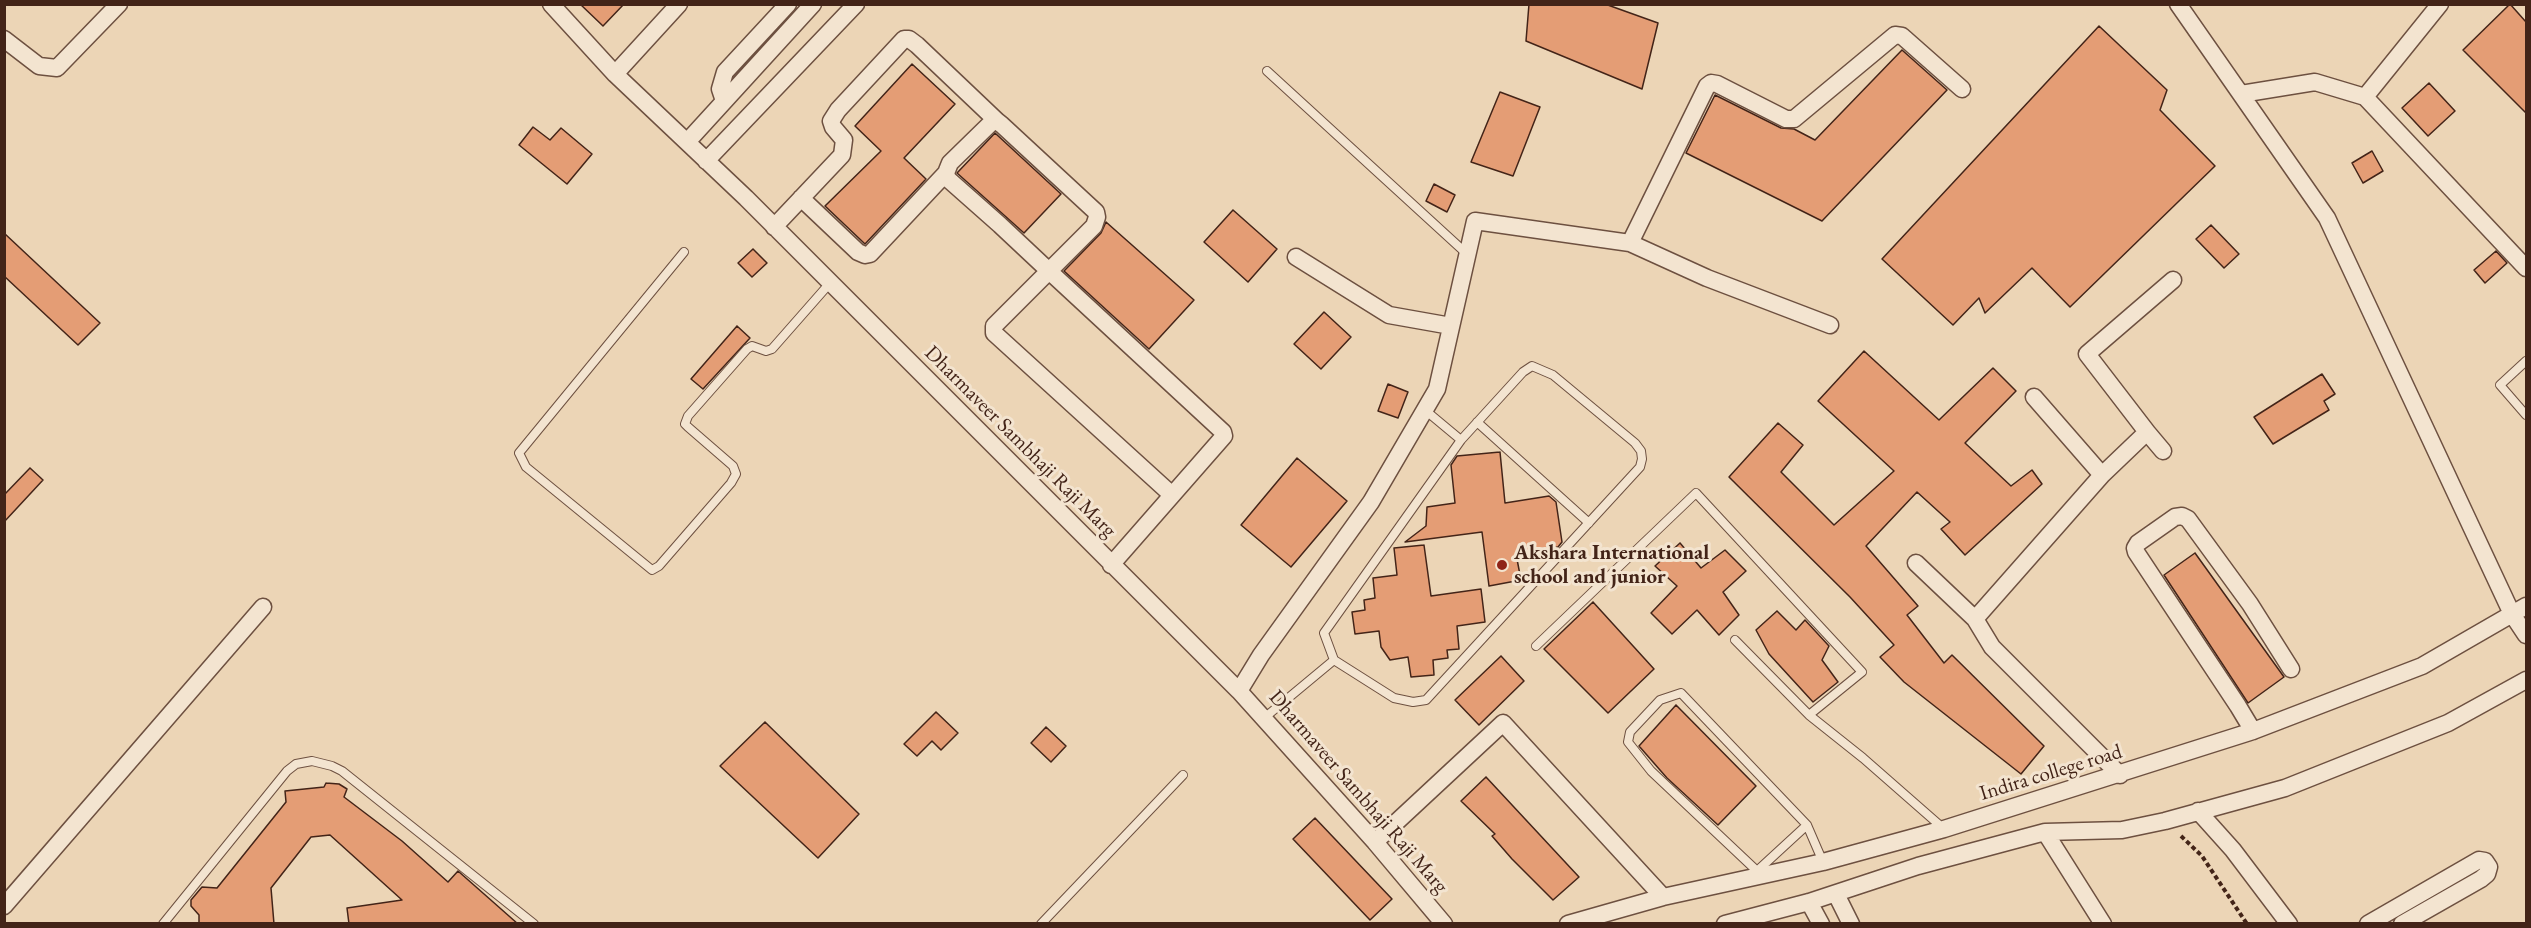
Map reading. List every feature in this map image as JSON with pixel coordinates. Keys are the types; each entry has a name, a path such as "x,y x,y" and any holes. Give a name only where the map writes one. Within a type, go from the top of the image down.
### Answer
{"street":[{"path":"4,39 39,66 57,68 119,4"},
{"name":"Dharmaveer Sambhaji Raji Marg","path":"551,4 615,74 774,226 1239,692 1375,842 1444,924"},
{"path":"615,74 679,4"},
{"path":"724,101 720,89 725,72 788,4"},
{"path":"687,142 813,4"},
{"path":"706,161 856,4"},
{"path":"2178,4 2327,218 2519,610 2526,635"},
{"path":"2365,97 2440,4"},
{"path":"1630,243 1707,86 1711,83 1786,119 1794,119 1895,35 1902,36 1962,89"},
{"path":"774,226 842,155 844,140 831,121 838,110 903,39 909,39 1096,212 1097,221 1094,226 994,326 994,333 1172,495"},
{"path":"2241,94 2315,82 2365,97 2526,268"},
{"path":"801,198 858,252 865,255 870,254 946,173 950,163 972,140 987,125 997,122"},
{"path":"946,173 948,179 1223,432 1222,440 1111,565"},
{"path":"1239,692 1261,655 1371,502 1437,389 1475,221 1630,243 1707,278 1830,325"},
{"path":"1296,257 1389,315 1451,326"},
{"path":"2163,451 2087,354 2173,280"},
{"path":"2034,397 2102,475"},
{"path":"1975,619 2102,475 2147,432"},
{"path":"2253,731 2136,552 2135,548 2138,543 2175,517 2182,516 2188,519 2250,604 2291,669"},
{"path":"1916,563 1975,619 1992,647 2120,775"},
{"path":"4,906 263,607"},
{"name":"Indira college road","path":"1568,924 1663,897 1823,862 1944,829 2120,775 2253,731 2422,666 2519,610"},
{"path":"1725,924 1836,894 1918,866 2045,832 2122,830 2165,821 2284,788 2448,723 2526,680"},
{"path":"1375,842 1503,723 1663,897"},
{"path":"2198,811 2233,850 2289,924"},
{"path":"2045,832 2103,924"},
{"path":"2368,924 2478,860 2485,861 2489,867 2487,874 2402,924"},
{"path":"1836,894 1851,924"},
{"path":"1809,902 1821,924"}],"lane":[{"path":"1267,72 1467,254"},
{"path":"684,252 519,453 526,467 652,570 659,566 736,474 733,466 685,424 688,416 752,346 766,351 772,349 830,283"},
{"path":"2526,362 2500,385 2526,415"},
{"path":"1532,366 1553,375 1635,443 1641,451 1642,459 1640,467 1426,700 1413,702 1394,698 1334,660 1324,633 1461,440 1523,372 1532,366"},
{"path":"1425,410 1461,440"},
{"path":"1477,422 1589,523"},
{"path":"1536,646 1696,493 1862,672 1809,715"},
{"path":"1735,639 1809,715 1863,758 1944,829"},
{"path":"1263,719 1334,660"},
{"path":"1807,825 1756,871 1651,771 1628,742 1630,732 1660,700 1681,693 1807,825 1823,862"},
{"path":"162,924 286,771 296,764 312,761 342,771 534,924"},
{"path":"1041,924 1183,775"}],"path":[{"path":"2165,821 2202,856 2247,924"}],"building":[{"path":"580,4 624,4 603,26"},
{"path":"1529,4 1605,4 1658,23 1642,89 1526,41"},
{"path":"2510,4 2526,22 2526,113 2463,50"},
{"path":"2099,26 2167,90 2160,110 2215,166 2070,307 2032,268 1985,313 1979,298 1953,325 1882,259"},
{"path":"1902,50 1947,90 1822,221 1686,153 1715,95 1781,128 1794,129 1815,140"},
{"path":"912,64 955,104 904,158 926,179 865,244 825,206 881,151 855,126"},
{"path":"2429,83 2455,111 2428,136 2402,108"},
{"path":"1500,92 1540,107 1513,176 1471,162"},
{"path":"533,127 550,140 561,128 592,154 567,184 519,145"},
{"path":"995,133 1061,194 1024,233 957,173"},
{"path":"2372,151 2383,171 2363,183 2352,163"},
{"path":"1434,184 1455,195 1447,212 1426,201"},
{"path":"1233,210 1277,249 1248,282 1204,242"},
{"path":"1106,222 1194,300 1149,349 1064,271 1101,233"},
{"path":"2211,225 2239,254 2224,268 2196,239"},
{"path":"4,233 100,323 78,345 4,276"},
{"path":"753,249 767,263 752,277 738,263"},
{"path":"2496,251 2507,263 2485,283 2474,270"},
{"path":"1324,312 1351,337 1321,369 1294,344"},
{"path":"737,326 750,338 703,389 691,379"},
{"path":"1864,351 1939,420 1993,368 2016,391 1965,443 2011,486 2032,470 2042,484 1965,555 1941,529 1950,522 1917,492 1866,546 1918,606 1907,615 1944,663 1952,655 2044,746 2021,774 1904,682 1880,657 1894,645 1850,597 1729,477 1778,423 1803,445 1781,472 1834,525 1894,471 1818,401"},
{"path":"2322,374 2335,394 2324,401 2329,410 2273,444 2254,417"},
{"path":"1388,384 1408,392 1398,418 1378,411"},
{"path":"1500,452 1505,503 1549,496 1556,502 1562,542 1558,547 1516,554 1521,580 1489,586 1482,532 1405,542 1426,526 1427,507 1455,503 1451,465 1457,456"},
{"path":"1297,458 1347,501 1291,567 1241,525"},
{"path":"30,468 43,480 4,522 4,495"},
{"path":"1680,543 1701,568 1725,550 1746,571 1723,592 1739,615 1719,635 1697,610 1672,634 1651,613 1677,586 1655,566"},
{"path":"1424,545 1431,596 1481,589 1485,622 1457,626 1459,649 1447,650 1448,658 1433,660 1434,675 1411,677 1408,657 1390,660 1381,647 1379,631 1355,634 1352,612 1365,610 1364,600 1375,598 1373,578 1397,575 1394,548"},
{"path":"2195,553 2284,677 2248,703 2164,575"},
{"path":"1593,602 1654,669 1608,713 1544,649"},
{"path":"1777,611 1796,630 1805,620 1829,646 1822,660 1838,682 1813,702 1769,654 1756,630"},
{"path":"1501,656 1524,681 1479,725 1455,700"},
{"path":"1676,705 1756,786 1718,825 1667,778 1639,746"},
{"path":"936,712 958,733 941,750 932,741 917,756 904,744"},
{"path":"765,722 859,814 818,858 720,766"},
{"path":"1046,727 1066,746 1051,762 1031,743"},
{"path":"1486,777 1579,877 1553,900 1512,859 1492,836 1495,834 1461,801"},
{"path":"326,783 339,784 347,789 344,797 402,841 448,882 458,871 518,924 349,924 347,908 402,900 330,835 311,837 271,888 274,924 199,924 199,915 191,906 191,900 202,887 217,888 286,802 285,791 324,787"},
{"path":"1315,818 1392,899 1370,920 1293,839"}],"place":[{"name":"Akshara International school and junior","path":"1502,565"}]}
